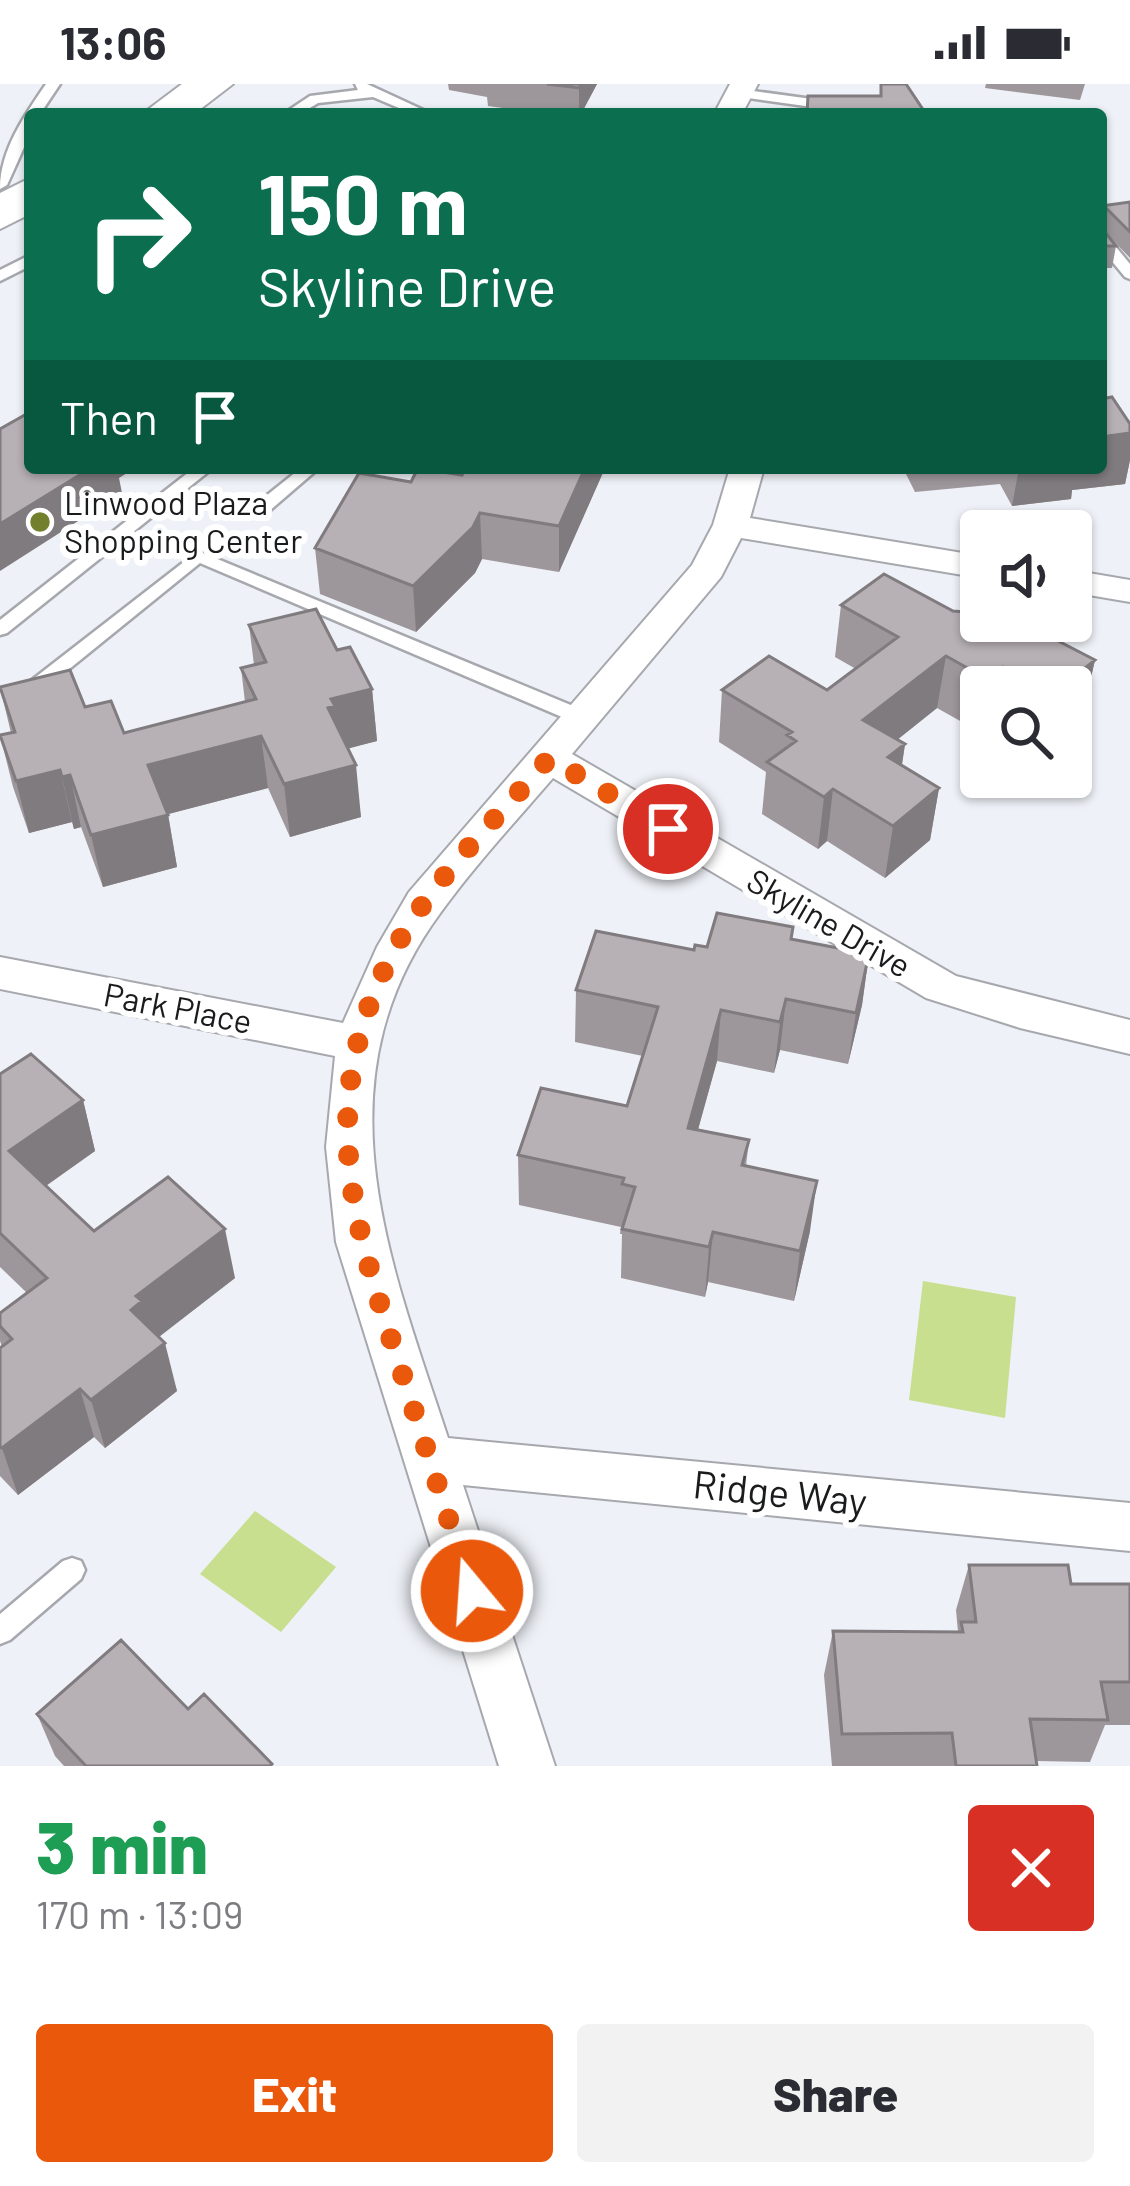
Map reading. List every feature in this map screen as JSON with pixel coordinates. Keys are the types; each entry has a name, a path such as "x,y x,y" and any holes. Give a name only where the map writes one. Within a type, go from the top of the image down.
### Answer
{"highway":[{"path":"174,108 212,84"},
{"path":"0,215 24,195"}],"street":[{"path":"527,1766 360,1242 350,1188 347,1100 357,1043 389,958 424,904 688,598 730,525 745,474"},
{"path":"730,525 960,563"},
{"path":"1092,585 1130,591"},
{"name":"Skyline Drive","path":"549,758 941,987 1020,1012 1130,1036"},
{"name":"Park Place","path":"0,973 357,1043"},
{"name":"Ridge Way","path":"430,1459 1130,1527"}],"lane":[{"path":"357,84 410,108"},
{"path":"316,92 371,93"},
{"path":"737,97 850,108"},
{"path":"0,185 24,127"},
{"path":"1107,245 1130,274"},
{"path":"0,629 197,474"},
{"path":"262,508 304,474"},
{"path":"35,687 198,556 583,718"},
{"path":"0,1631 72,1570"}],"green space":[{"path":"923,1281 1016,1297 1005,1418 909,1400"},
{"path":"255,1511 336,1567 281,1632 200,1574"}],"building":[{"path":"881,84 906,84 922,108 807,108 808,96 881,96"},
{"path":"1130,202 1130,232 1107,209 1107,205"},
{"path":"1112,397 1130,424 1130,433 1107,436 1107,398"},
{"path":"24,415 24,474 81,474 0,524 0,429"},
{"path":"358,474 411,482 415,474 582,474 559,526 480,513 473,527 413,586 315,548"},
{"path":"884,574 960,612 960,642 1060,642 1095,660 1088,666 964,666 946,656 863,720 905,744 888,757 939,788 893,826 833,789 824,797 767,762 796,741 787,735 792,732 722,690 769,656 827,690 898,637 841,605"},
{"path":"316,609 337,650 350,647 372,689 331,699 335,706 328,708 356,765 284,784 261,736 148,765 168,815 91,835 70,775 62,777 60,770 16,781 0,735 15,732 0,687 70,670 85,707 111,701 124,733 256,699 241,668 266,662 249,625"},
{"path":"717,913 793,927 791,939 869,954 856,1013 786,999 780,1022 721,1010 688,1128 749,1140 742,1165 817,1181 800,1251 713,1232 709,1247 622,1229 635,1187 622,1184 624,1178 518,1155 541,1088 627,1106 658,1007 576,990 596,931 694,950 695,945 707,947"},
{"path":"31,1054 83,1100 9,1151 94,1231 168,1177 225,1229 136,1296 142,1301 131,1310 165,1343 91,1400 80,1389 2,1448 0,1348 12,1339 0,1326 0,1313 47,1278 0,1233 0,1074"},
{"path":"969,1565 1068,1565 1071,1584 1130,1584 1130,1682 1101,1682 1108,1720 1030,1719 1037,1766 956,1766 952,1733 842,1734 833,1631 963,1632 961,1622 976,1622"},
{"path":"121,1640 188,1709 204,1694 272,1764 86,1766 37,1714"}],"place":[{"name":"Linwood Plaza Shopping Center","path":"40,522"}],"route":[{"path":"472,1591 360,1242 347,1170 347,1100 357,1043 389,958 424,904 549,758 668,829"}]}
